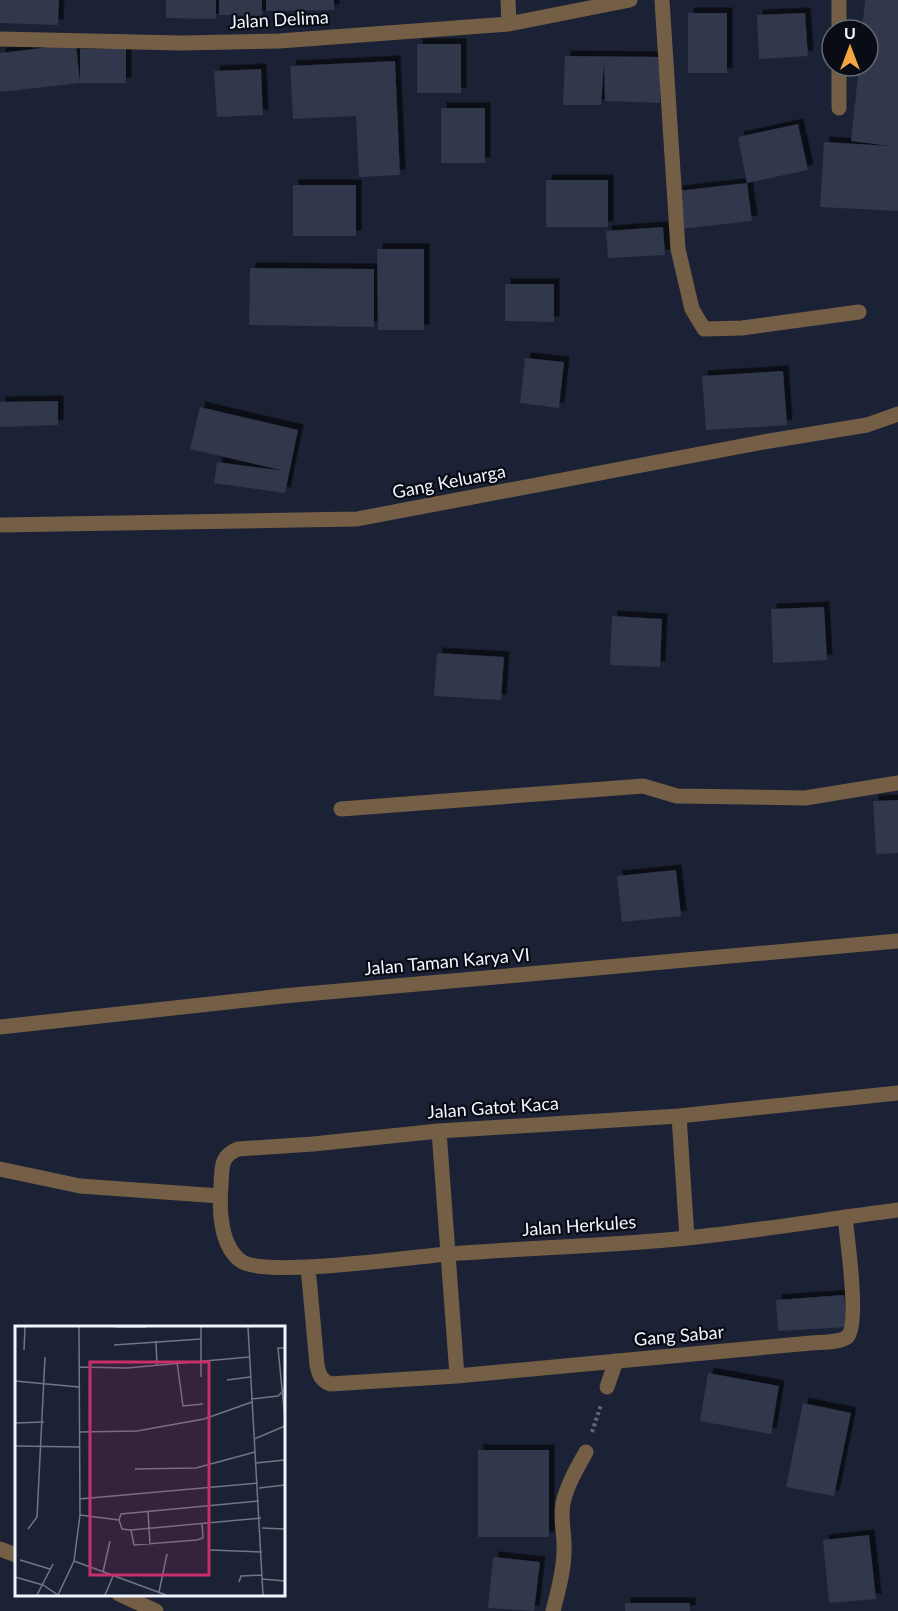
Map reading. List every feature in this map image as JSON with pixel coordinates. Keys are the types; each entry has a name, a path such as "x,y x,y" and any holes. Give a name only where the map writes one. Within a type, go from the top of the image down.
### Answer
{"street":[{"path":"508,0 509,24"},
{"name":"Jalan Delima","path":"0,39 182,43 279,41 509,24 630,0"},
{"path":"662,0 678,249 692,309 704,329 742,328 859,312"},
{"path":"839,0 839,18"},
{"path":"838,108 839,78"},
{"name":"Gang Keluarga","path":"0,525 357,519 763,442 867,425 898,414"},
{"path":"341,809 643,786 677,796 805,798 898,783"},
{"name":"Jalan Taman Karya VI","path":"0,1027 283,996 898,941"},
{"name":"Jalan Gatot Kaca","path":"262,1268 242,1262 231,1251 225,1240 220,1196 222,1163 229,1152 238,1149 440,1131 679,1116 898,1093"},
{"path":"679,1116 687,1238"},
{"path":"440,1131 457,1376"},
{"path":"0,1168 80,1186 220,1196"},
{"name":"Jalan Herkules","path":"262,1268 308,1267 447,1254 687,1238 898,1210"},
{"name":"Gang Sabar","path":"607,1388 616,1361 842,1340 849,1335 853,1328 853,1297 845,1217"},
{"path":"308,1267 317,1365 319,1375 330,1384 457,1376 616,1361"},
{"path":"553,1611 563,1569 565,1549 561,1527 563,1504 568,1485 586,1452"},
{"path":"0,1549 15,1555"},
{"path":"123,1596 156,1611"}],"path":[{"path":"586,1452 607,1388"}],"building":[{"path":"0,0 59,0 58,25 0,23"},
{"path":"166,0 216,0 216,19 166,18"},
{"path":"219,0 262,0 262,16 219,15"},
{"path":"266,0 334,0 334,10 266,11"},
{"path":"865,0 898,0 898,211 820,207 824,142 891,146 851,141 858,78 880,78 880,18 863,18"},
{"path":"688,13 727,13 727,73 688,73"},
{"path":"805,13 808,56 759,59 757,15"},
{"path":"76,44 80,83 0,92 0,53"},
{"path":"417,44 461,44 461,93 417,93"},
{"path":"80,49 126,49 126,83 80,83"},
{"path":"565,56 662,57 660,103 605,101 604,62 601,105 563,105"},
{"path":"395,61 400,175 359,177 356,116 293,119 290,66"},
{"path":"261,69 263,115 217,117 214,71"},
{"path":"441,108 485,108 485,163 441,163"},
{"path":"798,124 808,170 747,183 738,137"},
{"path":"546,180 608,180 608,227 546,227"},
{"path":"747,183 752,221 681,229 677,191"},
{"path":"293,185 356,185 356,236 293,236"},
{"path":"663,227 665,255 608,258 606,231"},
{"path":"377,249 424,249 424,330 378,330"},
{"path":"250,268 374,269 374,327 249,325"},
{"path":"505,284 554,284 554,322 505,321"},
{"path":"525,358 564,362 559,408 520,403"},
{"path":"783,371 787,425 706,430 702,376"},
{"path":"58,401 58,425 0,427 0,402"},
{"path":"200,407 298,430 285,493 214,483 217,462 285,471 190,449"},
{"path":"824,607 827,660 773,663 771,609"},
{"path":"612,616 662,619 660,667 610,665"},
{"path":"437,653 504,657 501,700 434,696"},
{"path":"898,800 898,853 876,854 873,801"},
{"path":"676,870 681,916 622,922 617,876"},
{"path":"844,1295 847,1327 778,1331 776,1300"},
{"path":"708,1373 779,1386 771,1434 700,1421"},
{"path":"803,1403 851,1413 834,1496 786,1487"},
{"path":"478,1450 549,1450 549,1537 478,1537"},
{"path":"869,1535 876,1599 829,1603 823,1540"},
{"path":"493,1557 540,1562 534,1611 488,1608"},
{"path":"625,1603 690,1603 690,1611 625,1611"}]}
